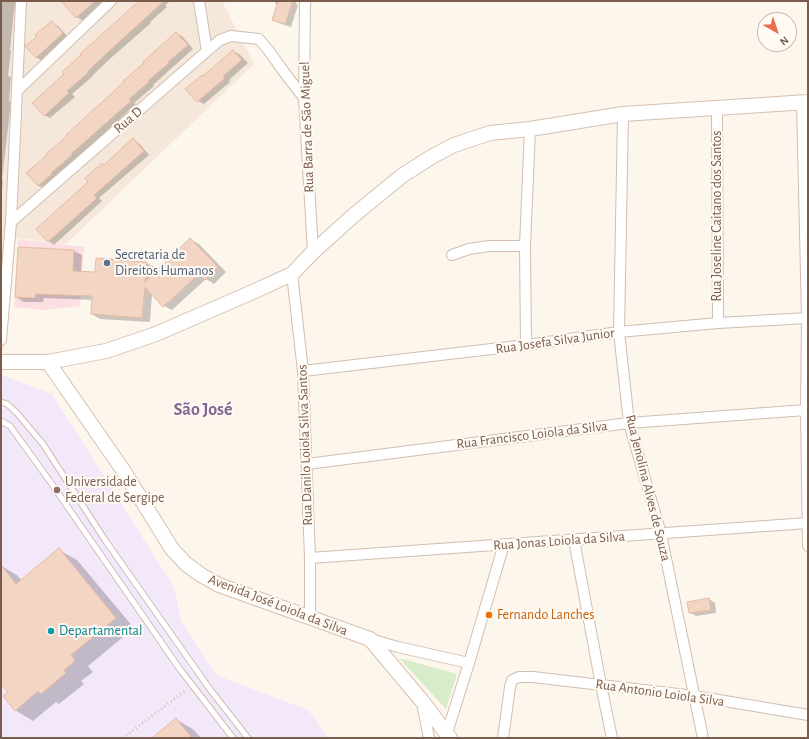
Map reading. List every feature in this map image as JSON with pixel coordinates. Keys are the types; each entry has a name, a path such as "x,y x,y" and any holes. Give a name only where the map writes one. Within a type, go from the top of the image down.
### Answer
{"street":[{"path":"1,340 11,222 21,1"},
{"path":"17,91 111,1"},
{"path":"199,1 207,51"},
{"name":"Rua Barra de São Miguel","path":"305,1 304,98 313,252"},
{"name":"Rua D","path":"11,222 220,40 231,36 259,39 304,98"},
{"path":"1,362 48,362 106,351 156,334 292,274 313,252 354,215 403,174 454,145 490,134 622,114 805,102 808,318 806,410 808,546"},
{"name":"Rua Joseline Caitano dos Santos","path":"717,108 718,323"},
{"name":"Rua Jenolina Alves de Souza","path":"622,114 619,332 629,423 661,534 703,738"},
{"path":"526,345 525,246 530,129"},
{"path":"452,255 469,249 489,246 525,246"},
{"name":"Rua Danilo Loiola Silva Santos","path":"292,274 303,371 310,558 310,618"},
{"name":"Rua Josefa Silva Junior","path":"303,371 526,345 619,332 718,323 808,318"},
{"name":"Avenida José Loiola da Silva","path":"48,362 123,470 172,549 186,564 201,575 219,585 370,639"},
{"name":"Rua Francisco Loiola da Silva","path":"306,464 629,423 806,410"},
{"name":"Rua Jonas Loiola da Silva","path":"310,558 808,523"},
{"path":"574,540 612,738"},
{"path":"448,735 504,544"},
{"path":"370,639 469,663"},
{"path":"370,639 448,735"},
{"name":"Rua Antonio Loiola Silva","path":"503,738 508,696 512,680 519,677 601,684 695,696 808,715"},
{"path":"422,702 429,738"}],"lane":[{"path":"1,402 7,404 16,412 43,444 109,547 209,688 248,738"},
{"path":"1,421 10,426 179,668 233,738"}],"path":[{"path":"123,738 186,690"}],"shaded area":[{"path":"1,1 222,1 254,64 66,244 16,238 4,350 1,349"},
{"path":"18,239 84,247 80,306 45,310 14,307"},
{"name":"Universidade Federal de Sergipe","path":"1,375 52,394 174,587 181,621 216,675 308,710 329,738 1,738"}],"green space":[{"path":"399,658 457,674 446,709"}],"building":[{"path":"61,1 95,1 76,18"},
{"path":"139,1 164,1 67,91 69,93 44,116 32,103 64,74 62,72 81,55 80,54"},
{"path":"278,1 293,1 285,24 272,20"},
{"path":"52,21 63,33 36,58 25,46 37,37 35,35"},
{"path":"176,32 188,45 129,99 131,101 71,154 72,155 38,186 26,173 47,155 46,154 67,136 66,135"},
{"path":"233,50 242,60 223,76 225,78 197,102 185,89 202,75 203,76"},
{"path":"133,138 144,151 94,195 97,198 48,242 36,229 88,182 85,178 102,163 104,165"},
{"path":"190,238 218,267 205,280 199,274 163,307 145,287 142,318 91,314 92,296 36,294 35,298 15,297 18,247 74,250 73,271 95,272 96,258 147,262 145,282"},
{"name":"Departamental","path":"59,548 116,618 71,655 75,661 64,670 66,673 41,694 38,691 15,711 3,696 8,692 1,684 1,565 16,584"},
{"path":"709,598 711,610 689,613 687,602"},
{"path":"176,718 192,738 152,738"}],"place":[{"name":"Secretaria de Direitos Humanos","path":"107,263"},
{"name":"Universidade Federal de Sergipe","path":"57,490"},
{"name":"Fernando Lanches","path":"489,615"},
{"name":"Departamental","path":"51,631"}],"district":[{"name":"São José","path":"203,410"}]}
